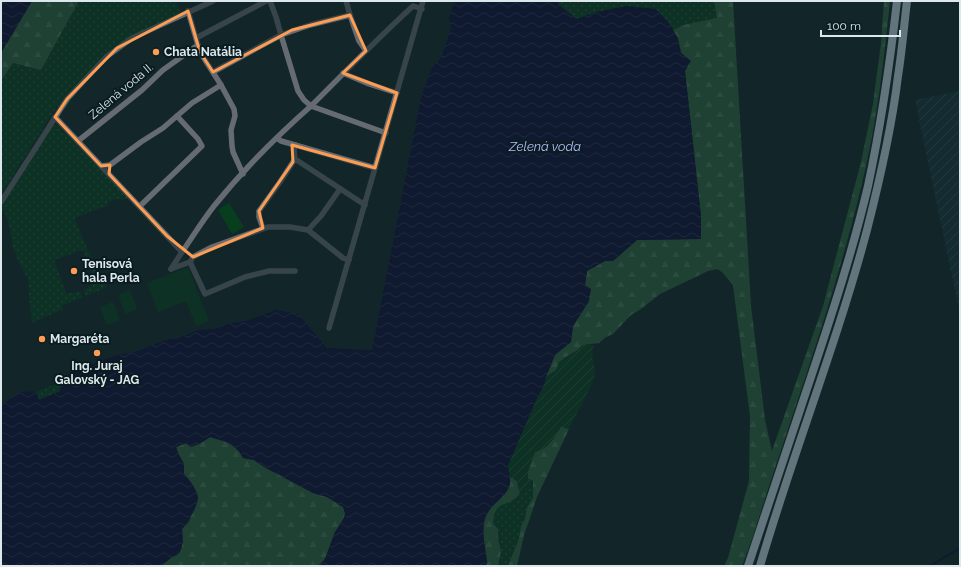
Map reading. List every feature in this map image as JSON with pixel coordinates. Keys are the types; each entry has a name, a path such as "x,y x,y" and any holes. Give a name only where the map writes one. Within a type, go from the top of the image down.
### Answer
{"highway":[{"path":"748,566 828,328 857,227 872,166 884,103 897,1"},
{"path":"760,566 837,331 867,229 892,114 907,1"}],"street":[{"path":"196,1 199,7"},
{"path":"1,202 67,99 106,57 132,38 148,29 213,1"},
{"path":"196,38 266,1"},
{"path":"270,1 298,91 304,100 311,106 386,133"},
{"path":"346,1 359,42 366,52"},
{"path":"348,260 343,258 308,230 290,227 263,228 212,247 191,260 171,269 214,206 242,174 418,1"},
{"path":"329,328 422,9 423,1"},
{"path":"413,6 422,9"},
{"path":"188,11 204,58 221,85 235,112 231,130 232,146 242,174"},
{"path":"213,72 281,35 304,27 350,15"},
{"name":"Zelená voda II.","path":"78,141 142,90 163,70 198,44"},
{"path":"343,74 397,93"},
{"path":"102,166 110,165 163,128 192,103 221,85"},
{"path":"140,206 202,146 194,134 177,116"},
{"path":"55,117 183,250 191,260 205,294 245,277 269,271 296,271"},
{"path":"277,138 295,146 375,168"},
{"path":"263,228 259,217 259,210 295,159 295,146"},
{"path":"295,159 365,205"},
{"path":"109,174 110,165"},
{"path":"308,230 321,216 340,189"}],"highlighted area":[{"path":"188,11 200,52 213,72 292,30 350,15 366,51 343,73 397,93 375,168 292,145 293,162 259,211 263,228 193,257 167,236 109,174 110,165 101,166 55,117 67,99 117,48"}],"shaded area":[{"path":"960,91 960,314 915,100"}],"green space":[{"path":"32,1 79,1 41,70 13,63 1,81 1,53"},
{"path":"79,1 176,1 184,16 158,27 117,50 87,80 58,116 58,105 1,195 1,81 13,63 41,70"},
{"path":"557,1 714,1 717,19 683,25 673,30 668,22 597,12 576,19 559,5"},
{"path":"714,1 733,1 751,306 765,420 772,451 823,306 861,162 873,104 881,43 884,1 890,1 882,72 871,142 847,242 833,291 742,566 724,566 728,558 749,481 750,416 733,285 722,272 717,269 708,271 660,294 631,315 613,334 606,337 599,343 583,345 578,350 564,358 556,370 546,377 555,354 571,342 573,326 589,301 585,285 587,271 605,261 613,261 637,240 701,239 701,216 685,71 680,45 673,30 683,25 717,18"},
{"path":"55,125 60,125 62,127 62,133 68,133 128,198 122,200 117,199 107,203 108,205 75,218 94,262 108,287 86,296 83,290 95,281 83,250 54,260 66,294 80,291 83,297 62,305 63,309 32,323 28,279 13,248 10,229 5,214 1,208 1,204 47,133"},
{"path":"229,203 244,227 232,234 218,210"},
{"path":"188,267 209,321 196,326 186,301 158,312 147,283"},
{"path":"130,290 137,309 125,314 118,295"},
{"path":"113,302 120,320 107,325 100,307"},
{"path":"583,345 594,345 592,354 595,374 592,384 569,429 561,426 548,445 535,452 528,471 528,479 532,480 533,487 520,493 517,481 509,476 508,465 544,385 546,377 556,370 559,362"},
{"path":"58,383 61,391 39,400 36,392"},
{"path":"561,426 569,429 537,497 524,535 517,566 508,566 519,538 527,507 533,498 533,481 528,479 528,471 535,452 548,445"},
{"path":"210,437 225,440 240,452 243,458 254,460 313,493 327,497 343,507 345,513 344,518 335,532 325,559 318,566 161,566 172,557 183,543 182,529 189,522 197,494 184,474 184,464 176,447 187,443 199,444"},
{"path":"509,476 517,481 520,493 512,501 500,506 494,515 493,523 498,529 498,539 501,552 498,566 485,566 487,563 483,536 484,520 491,508 505,494 510,483"},
{"path":"533,487 533,498 527,507 525,519 521,526 519,537 508,566 498,566 501,552 497,539 498,529 493,523 497,507"}],"water":[{"path":"1,1 32,1 1,53"},
{"name":"Zelená voda","path":"455,1 557,1 559,5 576,19 597,12 626,6 656,9 668,22 678,38 680,52 691,61 685,71 701,216 701,239 637,240 613,261 605,261 587,271 585,285 591,289 589,301 573,326 571,342 555,355 544,385 508,465 510,484 508,489 490,509 485,519 484,535 487,563 485,566 318,566 325,559 335,532 344,518 345,513 343,507 327,497 313,493 254,460 243,458 237,449 229,443 210,437 191,447 186,443 176,447 184,464 184,474 191,482 198,495 198,498 194,510 182,529 182,546 179,554 172,557 161,566 1,566 1,407 16,394 36,392 39,400 61,391 58,383 74,371 114,356 138,351 169,339 176,339 198,330 214,329 231,323 246,321 276,310 298,314 327,348 372,350 421,97 432,68 441,58 451,28 449,17"}],"waterway":[{"path":"930,566 960,548"}],"place":[{"name":"Chata Natália","path":"156,52"},
{"name":"Tenisová hala Perla","path":"74,271"},
{"name":"Margaréta","path":"42,339"},
{"name":"Ing. Juraj Galovský - JAG","path":"97,353"}]}
